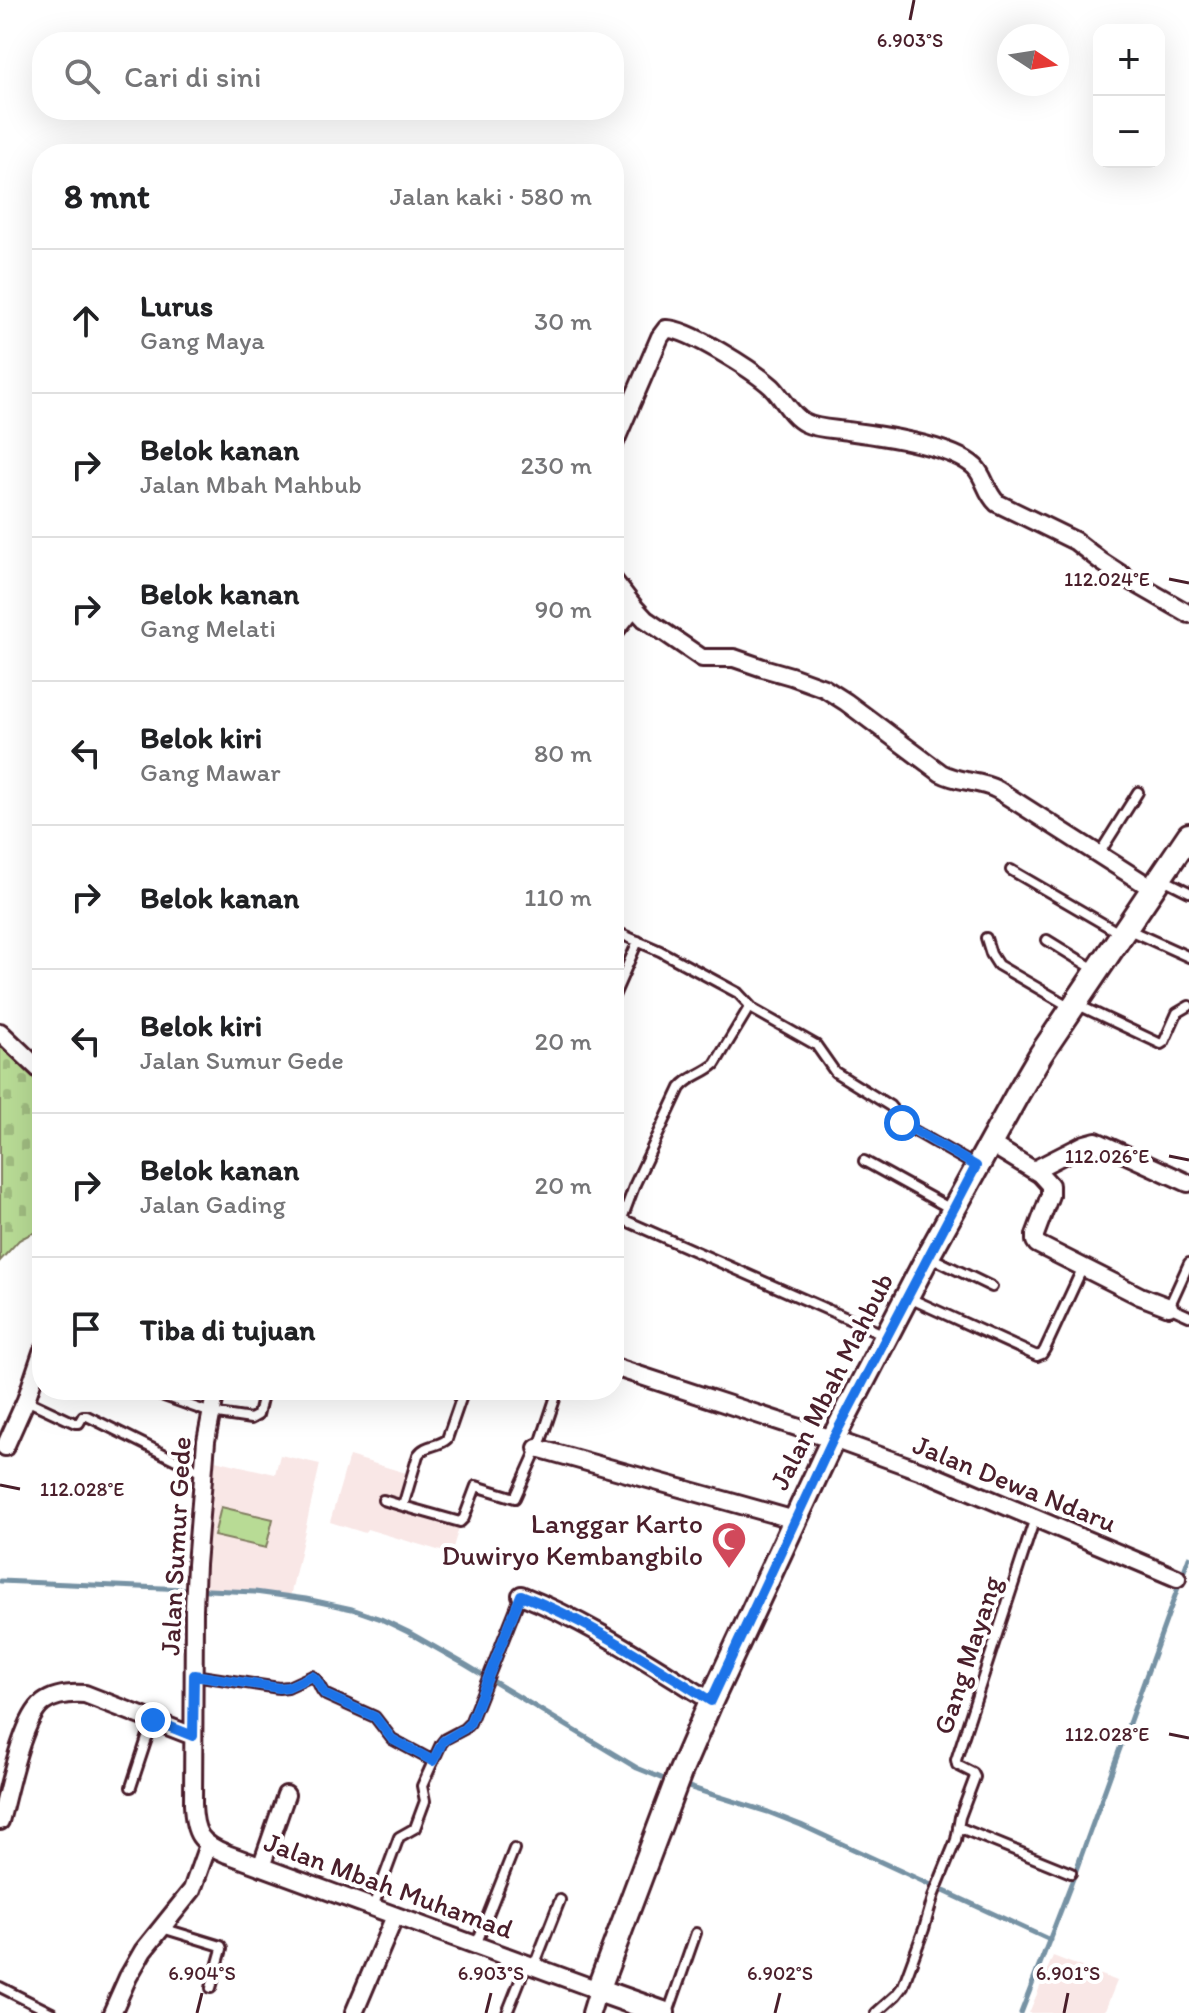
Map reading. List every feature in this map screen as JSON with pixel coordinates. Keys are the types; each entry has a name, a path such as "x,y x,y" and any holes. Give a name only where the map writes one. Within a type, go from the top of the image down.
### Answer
{"street":[{"path":"624,421 660,337 666,329 675,330 745,367 773,389 805,423 904,440 940,449 966,461 978,471 989,495 997,503 1075,541 1128,579 1189,614"},
{"path":"624,594 645,619 702,658 734,658 824,688 941,773 954,779 993,787 1099,854 1157,883"},
{"path":"624,620 634,607"},
{"name":"Jalan Mbah Mahbub","path":"598,1990 675,1783 711,1701 833,1439 886,1335 976,1166 1041,1054 1189,836"},
{"path":"0,1033 32,1063"},
{"path":"1034,1170 1096,1141 1188,1183"},
{"path":"989,1143 1034,1170 1045,1178 1050,1187 1035,1241 1140,1296 1169,1307"},
{"name":"Jalan Dewa Ndaru","path":"624,1370 930,1474 1177,1578"},
{"path":"5,1447 32,1382"},
{"name":"Jalan Sumur Gede","path":"208,1845 198,1834 194,1817 193,1736 195,1590 203,1473 214,1400"},
{"path":"537,1448 795,1520"},
{"path":"521,1595 599,1632 711,1701"},
{"path":"0,1821 28,1725 38,1707 48,1700 65,1694 85,1694 193,1736"},
{"path":"261,1867 286,1795"},
{"path":"112,2013 139,1957 194,1886 208,1845"},
{"name":"Jalan Mbah Muhamad","path":"208,1845 598,1990"},
{"path":"354,2013 395,1916"},
{"path":"591,2013 598,1990 665,2013"}],"lane":[{"path":"1099,854 1138,792"},
{"path":"1011,870 1124,932 1189,957"},
{"path":"1157,883 1189,892"},
{"path":"624,935 740,995 750,1006 816,1045 832,1070 890,1106 904,1125 976,1166"},
{"path":"986,938 998,965 1074,1006 1157,1043 1164,1042 1177,1013 1189,1006"},
{"path":"1047,940 1097,971"},
{"path":"624,973 638,941"},
{"path":"624,1214 680,1088 690,1078 715,1064 750,1006"},
{"path":"864,1161 952,1210"},
{"path":"624,1220 886,1335"},
{"path":"928,1256 992,1287"},
{"path":"1189,1263 1169,1307 1189,1316"},
{"path":"906,1296 1039,1355 1045,1349 1083,1267"},
{"path":"26,1400 75,1423 86,1416 203,1473"},
{"path":"175,1400 211,1413 253,1419 258,1415 262,1400"},
{"path":"403,1506 420,1453 447,1439 461,1400"},
{"path":"383,1500 461,1522 476,1486 515,1498 554,1400"},
{"name":"Gang Mayang","path":"876,2013 901,1989 939,1878 956,1840 975,1777 957,1765 956,1760 1035,1517"},
{"path":"373,1907 398,1839 415,1828 425,1801 422,1786 443,1741 470,1723 521,1595"},
{"path":"194,1675 279,1688 312,1676 326,1695 375,1717 392,1739 433,1761"},
{"path":"131,1787 153,1720"},
{"path":"958,1827 1071,1873"},
{"path":"476,1945 514,1849"},
{"path":"507,2013 560,1900"},
{"path":"162,1928 220,1945 222,1949 211,1988"},
{"path":"665,2013 696,1933"},
{"path":"0,1987 52,2013"}],"shaded area":[{"path":"280,1455 320,1464 290,1597 201,1589 211,1459 275,1474"},
{"path":"349,1456 416,1476 408,1502 462,1518 451,1554 367,1529 365,1533 330,1522"},
{"path":"1053,1956 1117,1981 1104,2013 1029,2013"}],"green space":[{"path":"0,1043 32,1073 32,1233 19,1240 0,1261"},
{"path":"221,1507 273,1519 266,1548 214,1536"}],"waterway":[{"path":"1021,2013 1189,1557"},
{"path":"0,1581 255,1592 352,1609 408,1632 637,1768 669,1781"},
{"path":"682,1785 801,1825 1050,1940"}],"place":[{"name":"Langgar Karto Duwiryo Kembangbilo","path":"729,1570"}],"route":[{"path":"153,1720 193,1736 194,1675 279,1688 312,1676 326,1695 375,1717 392,1739 433,1761 443,1741 470,1723 521,1595 599,1632 711,1701 833,1439 976,1166 902,1123"}]}
